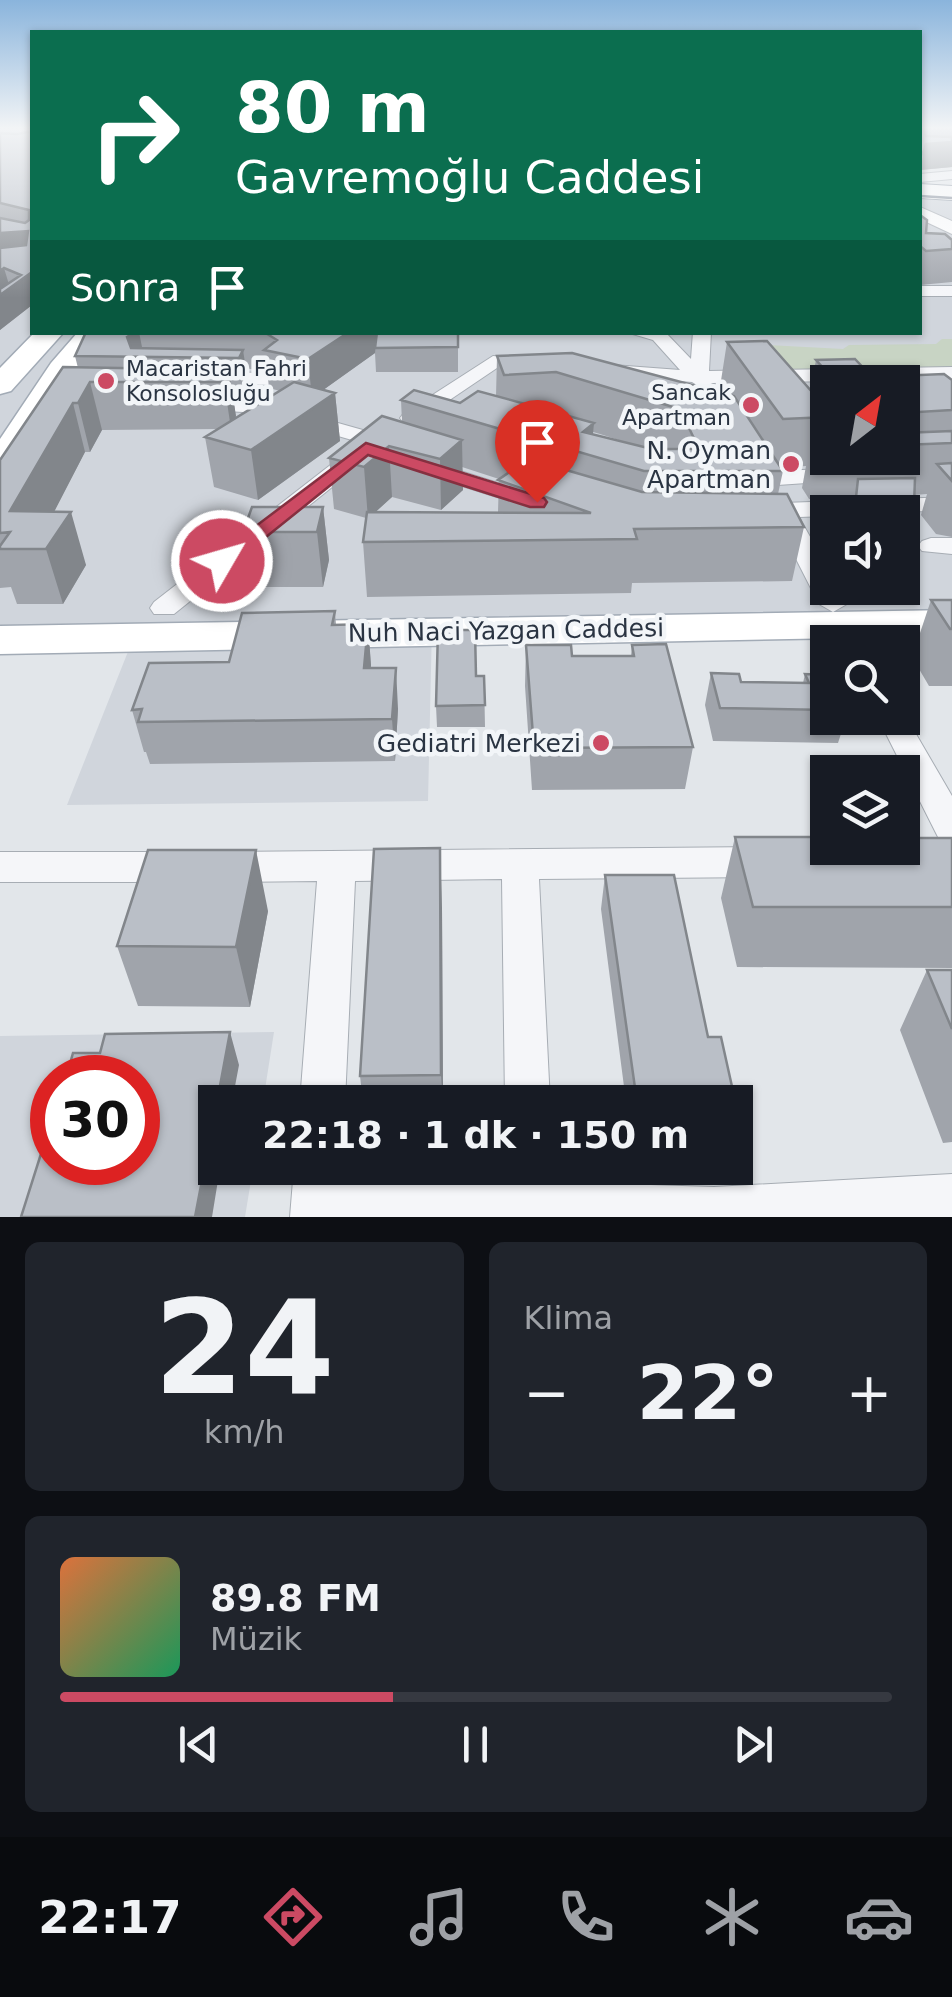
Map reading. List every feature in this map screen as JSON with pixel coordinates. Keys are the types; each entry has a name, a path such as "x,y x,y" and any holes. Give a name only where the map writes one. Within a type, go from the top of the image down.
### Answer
{"highway":[{"path":"922,198 944,185"}],"main road":[{"path":"1,382 47,335"},
{"path":"0,410 39,366 57,335"},
{"path":"0,464 61,369 90,335"},
{"path":"1,500 62,404 92,335"},
{"name":"Nuh Naci Yazgan Caddesi","path":"0,611 164,608 845,624 952,602"},
{"name":"Nuh Naci Yazgan Caddesi","path":"0,640 952,623"}],"street":[{"path":"922,292 952,291"},
{"path":"659,335 699,377 717,406"},
{"path":"699,377 702,335"},
{"path":"164,608 370,445 493,362 549,366"},
{"path":"586,369 774,384 810,392"},
{"path":"198,378 273,372 260,406"},
{"path":"920,374 952,373"},
{"path":"774,384 810,381"},
{"path":"920,394 924,398"},
{"path":"168,404 260,406 561,510"},
{"path":"810,470 759,471 845,624"},
{"path":"783,510 952,504"},
{"path":"761,536 797,536"},
{"path":"903,735 952,829"},
{"path":"0,867 795,862"},
{"path":"520,864 527,1085"},
{"path":"323,1085 337,866"},
{"path":"316,1194 531,1187 715,1214 900,1209 952,1198"}],"shaded area":[{"path":"0,185 30,185 30,335 922,335 922,197 952,198 952,617 432,626 428,801 67,805 137,629 0,629"},
{"path":"274,1032 266,1085 198,1085 198,1185 250,1185 245,1217 0,1217 0,1036"}],"green space":[{"path":"952,339 952,372 920,373 920,365 810,365 810,375 785,375 768,345 843,349 849,345 936,344"}],"building":[{"path":"0,185 30,185 30,273 0,295 0,289 21,275 4,268 0,271 0,248 26,245 28,231 0,233 0,218 25,223 29,210 0,203"},
{"path":"922,216 927,220 926,233 945,234 952,240 952,249 926,251 922,248"},
{"path":"85,335 130,335 127,337 131,348 243,350 239,358 75,356"},
{"path":"269,335 344,335 308,359 264,350 277,340"},
{"path":"377,335 458,335 458,347 375,348"},
{"path":"767,341 810,390 810,418 783,419 727,342"},
{"path":"572,353 734,396 783,471 644,471 401,400 414,390 460,403 478,391 594,423 583,432 652,449 699,449 680,409 556,372 504,375 497,356"},
{"path":"855,359 861,365 821,365 816,360"},
{"path":"63,367 229,370 224,382 90,382 78,403 73,403 10,511 71,512 46,549 0,549 10,532 0,533 0,460"},
{"path":"944,374 952,380 952,410 920,412 920,375"},
{"path":"294,382 335,393 251,450 205,437"},
{"path":"382,416 462,440 440,459 389,446 364,467 329,458"},
{"path":"952,431 952,443 920,444 920,432"},
{"path":"528,459 642,492 787,494 804,527 634,529 637,539 363,542 367,512 591,513 498,480"},
{"path":"952,463 952,481 937,464"},
{"path":"915,478 914,495 856,495 858,479"},
{"path":"252,507 323,507 317,532 243,532"},
{"path":"931,600 952,600 952,629 950,629"},
{"path":"335,611 332,625 368,624 364,668 396,668 392,719 138,722 142,709 132,710 149,663 229,662 242,613"},
{"path":"438,630 475,630 476,676 484,676 485,705 436,706"},
{"path":"666,644 693,747 534,748 526,645 571,645 572,656 634,656 632,645"},
{"path":"711,673 739,674 741,682 809,683 805,674 810,674 810,710 720,708"},
{"path":"735,837 810,837 810,865 920,865 920,838 952,838 952,907 753,907"},
{"path":"440,848 441,1075 360,1076 374,849"},
{"path":"148,850 256,850 236,947 117,946"},
{"path":"605,875 674,875 708,1037 721,1037 732,1085 635,1085"},
{"path":"927,970 952,970 952,1029"},
{"path":"230,1032 220,1085 198,1085 198,1185 201,1185 195,1217 21,1217 31,1185 160,1185 160,1055 72,1055 100,1053 105,1034"}],"tram line":[{"path":"922,196 952,198"}],"place":[{"name":"Macaristan Fahri Konsolosluğu","path":"106,381"},
{"name":"Sancak Apartman","path":"751,405"},
{"name":"N. Oyman Apartman","path":"791,464"},
{"name":"Gediatri Merkezi","path":"601,743"}],"route":[{"path":"222,561 366,448 537,502"}]}
